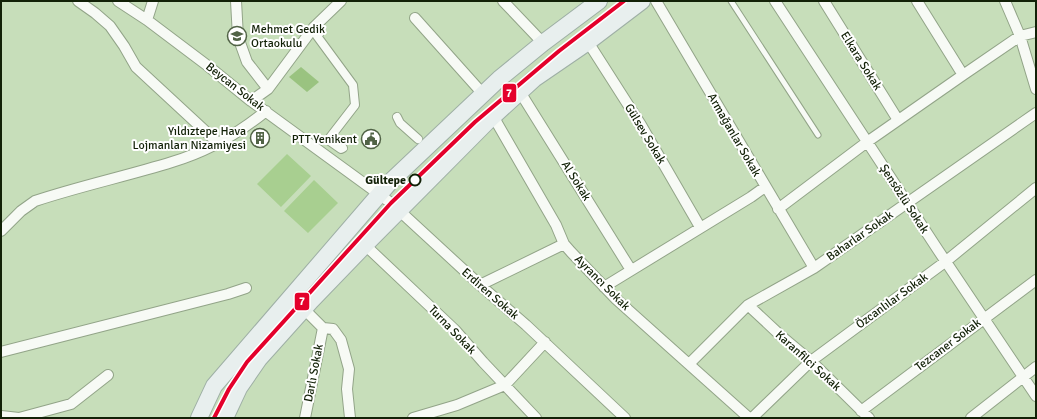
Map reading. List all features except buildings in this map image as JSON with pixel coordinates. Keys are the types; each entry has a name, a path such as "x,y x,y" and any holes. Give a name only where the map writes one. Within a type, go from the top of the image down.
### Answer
{"main road":[{"path":"199,418 214,386 390,182 499,78 599,1"},
{"path":"225,418 239,388 258,359 365,245 493,116 534,79 588,42 642,1"}],"street":[{"path":"78,1 110,26 136,67 217,142"},
{"name":"Beycan Sokak","path":"118,1 147,20 251,101 351,174"},
{"path":"147,20 153,1"},
{"path":"236,1 238,37 247,62 268,89"},
{"path":"251,101 268,89 314,27 341,1"},
{"path":"503,1 543,43"},
{"name":"Armağanlar Sokak","path":"656,1 814,268"},
{"name":"Şensözlü Sokak","path":"775,1 945,262 1036,396"},
{"name":"Elkara Sokak","path":"824,1 898,120"},
{"path":"917,1 963,75"},
{"path":"1005,1 1020,36 1036,89"},
{"path":"415,18 483,94"},
{"path":"778,209 867,142 963,75 1020,36 1036,32"},
{"path":"319,34 317,36 353,85 355,105 328,140 341,149 342,148"},
{"name":"Gülsev Sokak","path":"588,42 641,125 700,227"},
{"name":"Al Sokak","path":"520,92 631,270"},
{"path":"1,231 21,211 35,201 173,162 217,142 256,119 266,111"},
{"name":"Baharlar Sokak","path":"689,364 748,305 814,268 1036,113"},
{"name":"Ayrancı Sokak","path":"493,116 556,226 564,244 616,299 749,418"},
{"path":"397,117 400,123 418,139"},
{"name":"Erdiren Sokak","path":"351,174 379,194 399,211 545,342 625,418"},
{"path":"604,287 765,187"},
{"name":"Özcanlılar Sokak","path":"752,418 811,361 945,262 1036,188"},
{"path":"480,285 564,244"},
{"name":"Turna Sokak","path":"365,245 455,330 536,418"},
{"name":"Tezcaner Sokak","path":"861,411 1036,280"},
{"path":"1,352 228,294 246,288"},
{"name":"Karanfilci Sokak","path":"748,305 811,361 869,418"},
{"path":"304,309 323,328 333,329 341,340 349,369 347,389 350,418"},
{"name":"Darlı Sokak","path":"305,418 323,328"},
{"path":"413,418 457,405 504,385 545,342"},
{"path":"971,418 1036,367"},
{"path":"1,416 19,418 71,404 108,375"}],"lane":[{"path":"732,1 818,135"}],"green space":[{"path":"301,67 319,82 307,92 289,77"},
{"path":"287,154 311,176 281,207 257,184"},
{"path":"314,180 338,203 308,233 284,211"}],"transit line":[{"name":"7","path":"214,418 229,389 247,362 391,203 475,122 559,51 624,1"}],"place":[{"name":"Mehmet Gedik Ortaokulu","path":"237,36"},
{"name":"Yıldıztepe Hava Lojmanları Nizamiyesi","path":"260,138"},
{"name":"PTT Yenikent","path":"371,139"},
{"name":"Gültepe","path":"415,180"}]}
